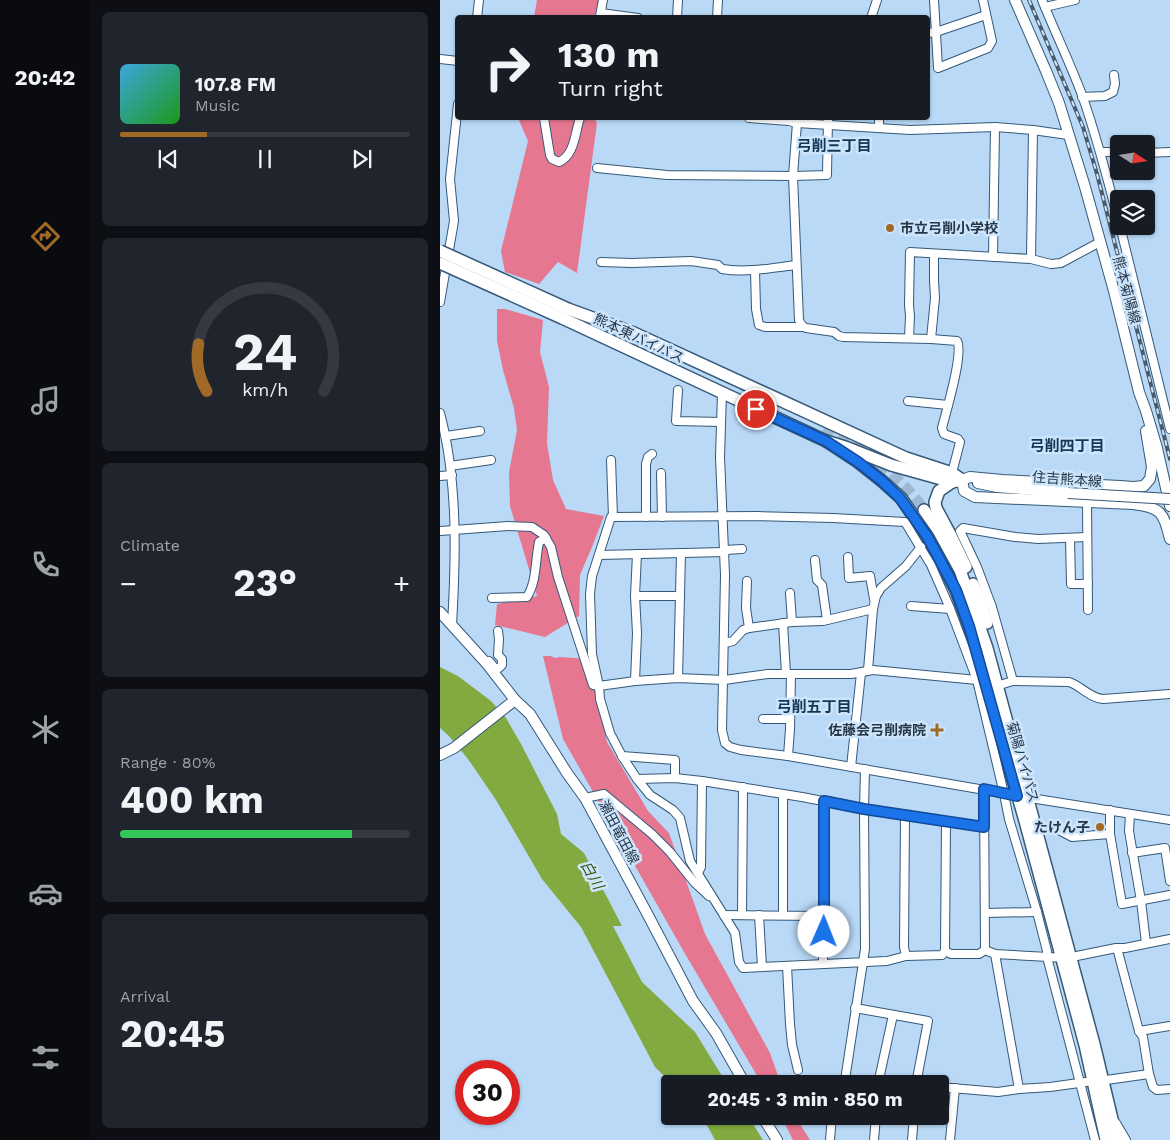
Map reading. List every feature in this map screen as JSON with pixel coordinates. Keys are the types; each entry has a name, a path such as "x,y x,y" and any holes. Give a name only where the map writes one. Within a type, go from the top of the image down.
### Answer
{"highway":[{"name":"熊本東バイパス","path":"440,250 722,393 825,432"},
{"name":"熊本東バイパス","path":"440,263 565,313"},
{"path":"565,313 634,332 825,432 848,448 891,465 955,478"},
{"path":"825,432 894,452 955,478"},
{"name":"菊陽バイパス","path":"825,432 900,498 927,536 956,590 1022,797 1065,957 1094,1044 1106,1140"},
{"path":"882,481 877,467 877,459 886,452 894,452"},
{"path":"955,478 939,491 935,502 936,508 958,549 981,602 1008,682 1014,747"},
{"name":"菊陽バイパス","path":"924,510 952,554 967,588 987,648 1014,747 1022,797"},
{"name":"菊陽バイパス","path":"1098,1081 1112,1117 1117,1140"}],"main road":[{"name":"熊本菊陽線","path":"1015,0 1059,103 1085,187 1157,448 1170,506"},
{"path":"1140,392 1152,467 1150,479 1144,486 1002,480 970,476 955,478 964,491 975,497 1150,506 1164,517 1170,539"},
{"name":"住吉熊本線","path":"955,478 997,487 1170,499"},
{"name":"瀬田竜田線","path":"441,612 487,664 515,700 530,714 585,798 693,1002 716,1033 740,1075"},
{"path":"440,755 454,748 515,700"},
{"path":"768,1125 777,1140"}],"street":[{"path":"477,15 478,0"},
{"path":"600,15 603,0"},
{"path":"677,15 678,0"},
{"path":"717,15 718,0"},
{"path":"872,15 877,0"},
{"path":"934,0 932,32 938,68 988,48 992,41 983,0"},
{"path":"1075,0 1043,3 1082,97 1101,152 1110,190"},
{"path":"932,32 986,15"},
{"path":"440,59 455,61"},
{"path":"1082,97 1105,96 1113,92 1118,83 1114,75"},
{"path":"440,302 454,220 450,179 456,120"},
{"path":"544,120 550,155 552,159 559,162 564,160 570,149 577,133 580,120"},
{"path":"790,120 797,123 828,121 910,130 995,127 1033,130 1068,136"},
{"path":"879,120 879,128"},
{"path":"597,168 667,175 827,175 828,121"},
{"path":"797,123 793,176 796,266 802,327"},
{"path":"993,257 995,127"},
{"path":"1031,259 1033,130"},
{"path":"1101,152 1110,152"},
{"path":"1155,153 1170,152"},
{"path":"1121,235 1170,430"},
{"path":"909,338 910,252 1031,259 1051,264 1061,263 1100,242"},
{"path":"931,339 935,298 934,254"},
{"path":"601,262 691,261 718,266 724,270 755,270 796,266"},
{"path":"755,270 756,309 759,325 765,327 802,327 835,332 843,337 909,338 958,342 959,348 955,376 942,428 946,436 958,439 960,442 955,478"},
{"path":"678,390 676,421 721,422"},
{"path":"722,393 720,457 725,551 725,643 722,730 725,743 730,747 741,750 788,756 1004,794 1170,820"},
{"path":"908,401 948,405"},
{"path":"440,413 446,436 452,475 454,531 452,624 495,668 502,665 502,659 498,655 498,631"},
{"path":"446,436 480,432"},
{"path":"646,517 646,464 648,457 652,454"},
{"path":"450,466 491,460"},
{"path":"611,460 613,516 611,517 592,576 590,594 592,654 600,699 610,733 637,779 650,796 673,810 680,818 690,861 735,933 739,962 743,968 863,963 887,961 906,956 942,955 946,951 946,822"},
{"path":"661,473 662,517"},
{"path":"440,476 452,475"},
{"path":"1087,502 1088,610"},
{"path":"613,516 757,516 905,522 931,565 977,680 1009,819 1037,912 1095,1140"},
{"path":"440,531 508,526 532,527 544,535 550,547 593,684 599,686 678,678 724,680 768,674 842,674 882,670 977,680"},
{"path":"1087,537 1038,539 1001,536 964,528 960,531 977,567 992,607 1008,682 1069,682 1078,685 1096,698 1103,699 1170,694"},
{"path":"492,598 527,597 534,581 539,542 546,538"},
{"path":"1070,538 1071,582 1073,584 1088,584"},
{"path":"874,599 881,588 906,566 921,548"},
{"path":"599,555 742,549"},
{"path":"678,678 681,553"},
{"path":"635,681 637,633 635,596 638,554"},
{"path":"848,557 849,578 870,576 874,599 851,767"},
{"path":"815,560 818,580 822,585 827,620"},
{"path":"747,582 746,611 749,628"},
{"path":"788,756 790,719 788,623 790,593"},
{"path":"635,596 680,596"},
{"path":"911,606 950,609"},
{"path":"725,643 733,641 743,630 749,628 827,620 873,609"},
{"path":"764,718 790,719"},
{"path":"622,756 675,760 675,778"},
{"path":"844,1075 865,949 865,769"},
{"path":"637,779 675,778 702,781 864,809 984,827"},
{"path":"698,873 700,867 702,781"},
{"path":"742,915 743,787"},
{"path":"984,789 985,950"},
{"path":"585,798 604,794 652,834 694,882 716,903"},
{"path":"782,915 783,794"},
{"path":"823,964 824,801"},
{"path":"1110,810 1110,834 1122,904 1170,895"},
{"path":"1130,814 1128,831 1141,901 1146,943"},
{"path":"905,815 904,947 906,956"},
{"path":"1057,829 1072,837 1110,834"},
{"path":"1132,853 1165,848 1170,881"},
{"path":"985,913 1037,912"},
{"path":"724,915 824,916"},
{"path":"759,915 762,968"},
{"path":"985,950 995,954 1065,957 1170,939"},
{"path":"1117,948 1139,1031 1143,1037 1152,1088 1157,1090 1170,1089"},
{"path":"946,951 951,954 979,954 985,950"},
{"path":"995,954 1019,1089"},
{"path":"787,966 792,1045 798,1070"},
{"path":"856,1008 928,1022 918,1075"},
{"path":"880,1075 893,1015"},
{"path":"1139,1031 1170,1026"},
{"path":"949,1087 998,1092 1149,1074"},
{"path":"950,1140 955,1088"},
{"path":"1112,1117 1126,1140"},
{"path":"830,1140 831,1125"},
{"path":"874,1140 875,1125"},
{"path":"912,1140 913,1125"}],"shaded area":[{"path":"537,0 599,0 595,15 534,15"},
{"path":"519,120 595,120 597,123 577,273 558,262 539,284 505,272 501,251 528,141"},
{"path":"497,309 505,309 543,320 540,352 549,387 547,443 553,480 566,509 604,516 580,575 579,616 545,637 495,625 497,604 537,596 510,506 509,472 517,430 514,408 497,341"},
{"path":"543,656 589,659 607,742 648,811 669,833 705,934 770,1053 778,1075 757,1075 684,952 563,739"},
{"path":"786,1125 801,1125 810,1140 793,1140"}],"water":[{"name":"白川","path":"440,667 458,676 491,701 506,718 557,814 561,834 584,853 622,926 613,926 642,982 695,1032 721,1075 663,1075 655,1067 581,927 542,879 496,800 468,759 440,728"},
{"path":"707,1125 754,1125 763,1140 715,1140"}],"tunnel":[{"path":"824,428 861,448 881,464 909,491 924,510"}],"railway":[{"path":"1029,0 1083,127 1097,174 1170,459"}],"place":[{"name":"市立弓削小学校","path":"890,228"},
{"name":"佐藤会弓削病院","path":"937,730"},
{"name":"たけん子","path":"1100,827"}],"district":[{"name":"弓削三丁目","path":"834,146"},
{"name":"弓削四丁目","path":"1067,446"},
{"name":"弓削五丁目","path":"814,707"}],"route":[{"path":"756,409 826,441 841,450 882,481 900,498 913,515 927,536 956,590 969,626 1017,796 984,789 984,827 824,801 824,932"}]}
